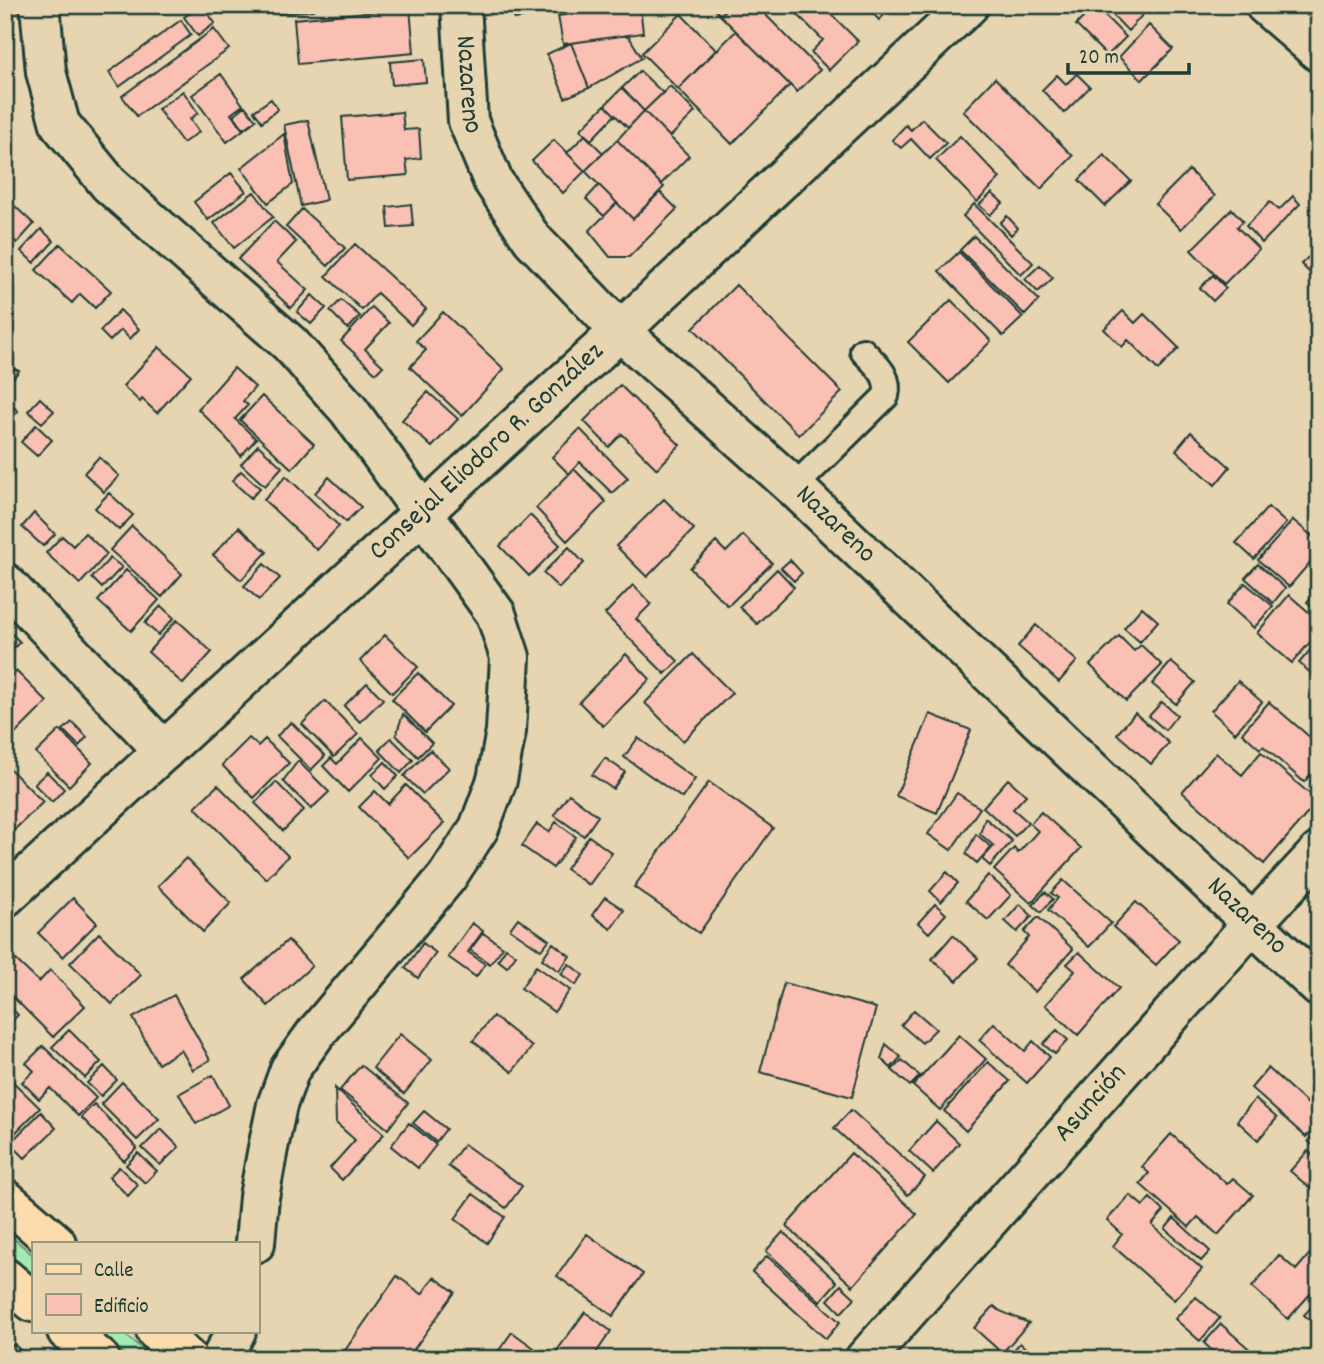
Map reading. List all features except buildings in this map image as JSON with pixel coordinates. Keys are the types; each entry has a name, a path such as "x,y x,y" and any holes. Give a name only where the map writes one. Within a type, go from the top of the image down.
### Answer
{"main road":[{"path":"5,1199 55,1242"},
{"path":"5,1278 32,1301"},
{"path":"68,1332 100,1359"},
{"path":"157,1332 188,1359"}],"street":[{"path":"40,5 46,72 60,124 109,184 290,344 348,410 496,614 510,657 506,731 496,780 479,828 447,877 316,1033 290,1069 277,1105 270,1137 259,1197 255,1242"},
{"name":"Nazareno","path":"461,5 468,121 493,181 532,239 620,331 793,487 1319,987"},
{"name":"Consejal Eliodoro R. González","path":"5,897 620,331 969,5"},
{"path":"1265,5 1319,52"},
{"path":"5,583 163,751"},
{"name":"Asunción","path":"865,1359 1319,852"},
{"path":"221,1359 235,1332"}],"lane":[{"path":"793,487 886,396 887,377 863,351"}],"green space":[{"path":"5,1231 32,1254 32,1274 5,1251"},
{"path":"99,1332 122,1332 154,1359 130,1359"}]}
